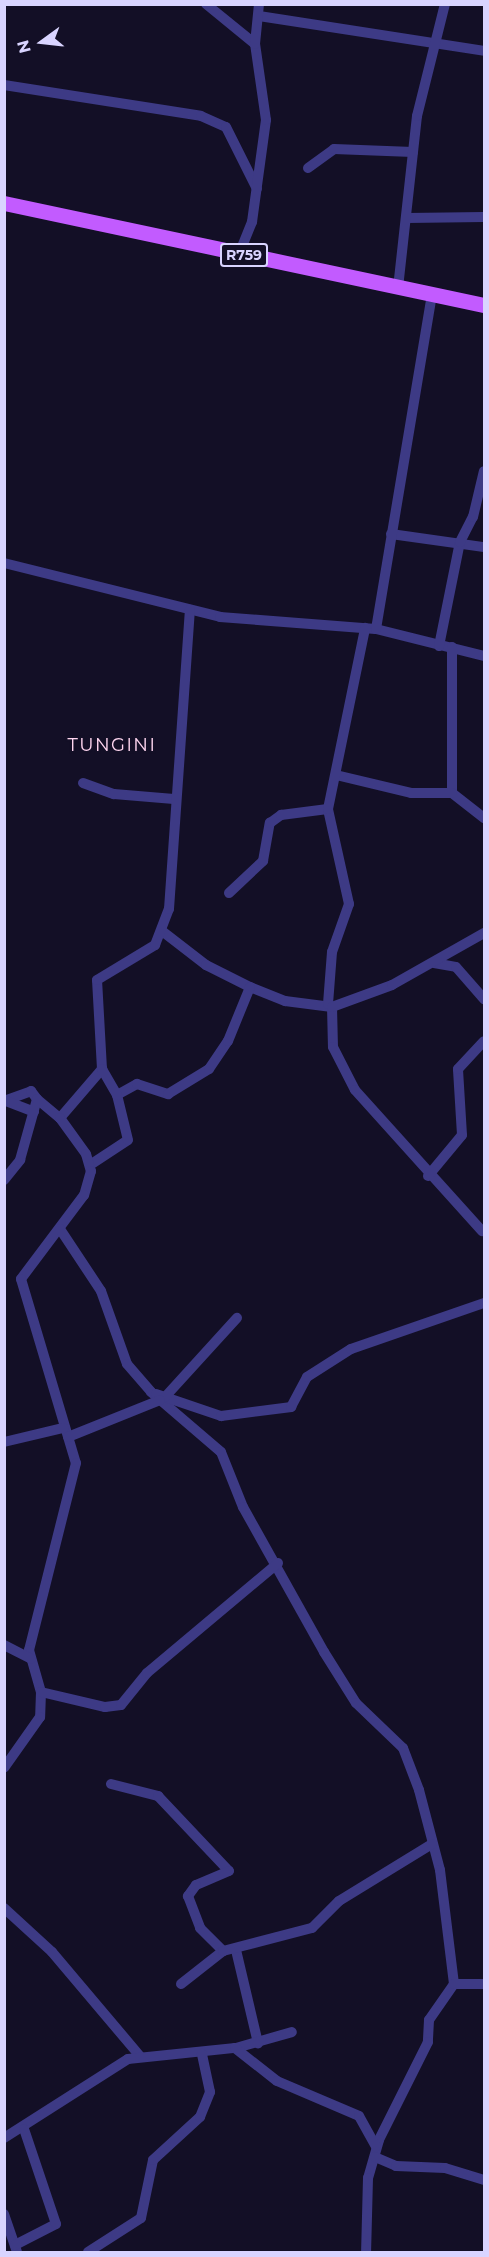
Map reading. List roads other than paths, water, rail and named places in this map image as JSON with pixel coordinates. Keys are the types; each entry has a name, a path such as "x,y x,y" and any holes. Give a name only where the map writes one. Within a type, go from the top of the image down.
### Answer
{"main road":[{"name":"R759","path":"4,203 484,305"}],"street":[{"path":"206,4 255,44"},
{"path":"398,288 412,152 445,4"},
{"path":"239,254 257,189 266,120 255,44 259,10 484,51"},
{"path":"4,85 201,116 226,127 257,189"},
{"path":"308,168 334,149 412,152"},
{"path":"407,218 484,217"},
{"path":"432,294 391,534 328,809 349,904 332,952 330,1006 338,1061 428,1176 482,1231"},
{"path":"439,646 459,542 473,517 484,471"},
{"path":"391,534 484,547"},
{"path":"6,567 220,618 370,629 484,656"},
{"path":"90,1164 128,1142 117,1095 102,1069 98,980 152,947 162,931 170,897 174,799 190,610"},
{"path":"452,647 452,793"},
{"path":"336,775 411,793 452,793 484,818"},
{"path":"83,783 114,794 174,799"},
{"path":"229,893 263,861 270,823 281,815 328,809"},
{"path":"162,931 206,965 250,987 285,1001 330,1006 434,963 484,933"},
{"path":"434,963 456,967 484,999"},
{"path":"117,1095 137,1084 168,1094 209,1068 228,1041 250,987"},
{"path":"428,1176 462,1135 458,1070 484,1041"},
{"path":"60,1118 102,1069"},
{"path":"4,1768 40,1717 41,1692 31,1659 76,1471 38,1326 20,1284 84,1195 90,1164 60,1118 30,1091 5,1101"},
{"path":"4,1180 20,1160 37,1099"},
{"path":"5,1101 34,1112"},
{"path":"60,1229 101,1291 128,1364 151,1392 162,1399 221,1452 243,1506 278,1563 356,1703 403,1748 432,1844 454,1984 429,2020 428,2042 375,2152 367,2187 366,2253"},
{"path":"162,1399 221,1416 291,1407 307,1377 351,1349 484,1303"},
{"path":"4,1442 66,1433 162,1399 237,1318"},
{"path":"41,1692 105,1707 121,1705 147,1673 278,1563"},
{"path":"5,1646 31,1659"},
{"path":"111,1784 158,1796 229,1871 196,1885 188,1896 200,1928 223,1951"},
{"path":"181,1984 223,1951 236,1950 312,1928 339,1901 432,1844"},
{"path":"4,1908 40,1939 140,2056"},
{"path":"236,1950 258,2043"},
{"path":"454,1984 484,1984"},
{"path":"4,2138 24,2129 99,2074 140,2056 202,2054 258,2043 292,2032"},
{"path":"235,2048 277,2081 359,2116 375,2152 396,2166 445,2168 484,2180"},
{"path":"88,2253 141,2218 153,2160 204,2110 210,2092 202,2054"},
{"path":"4,2214 16,2249 56,2224 24,2129"}],"district":[{"name":"TUNGINI","path":"112,745"}]}
